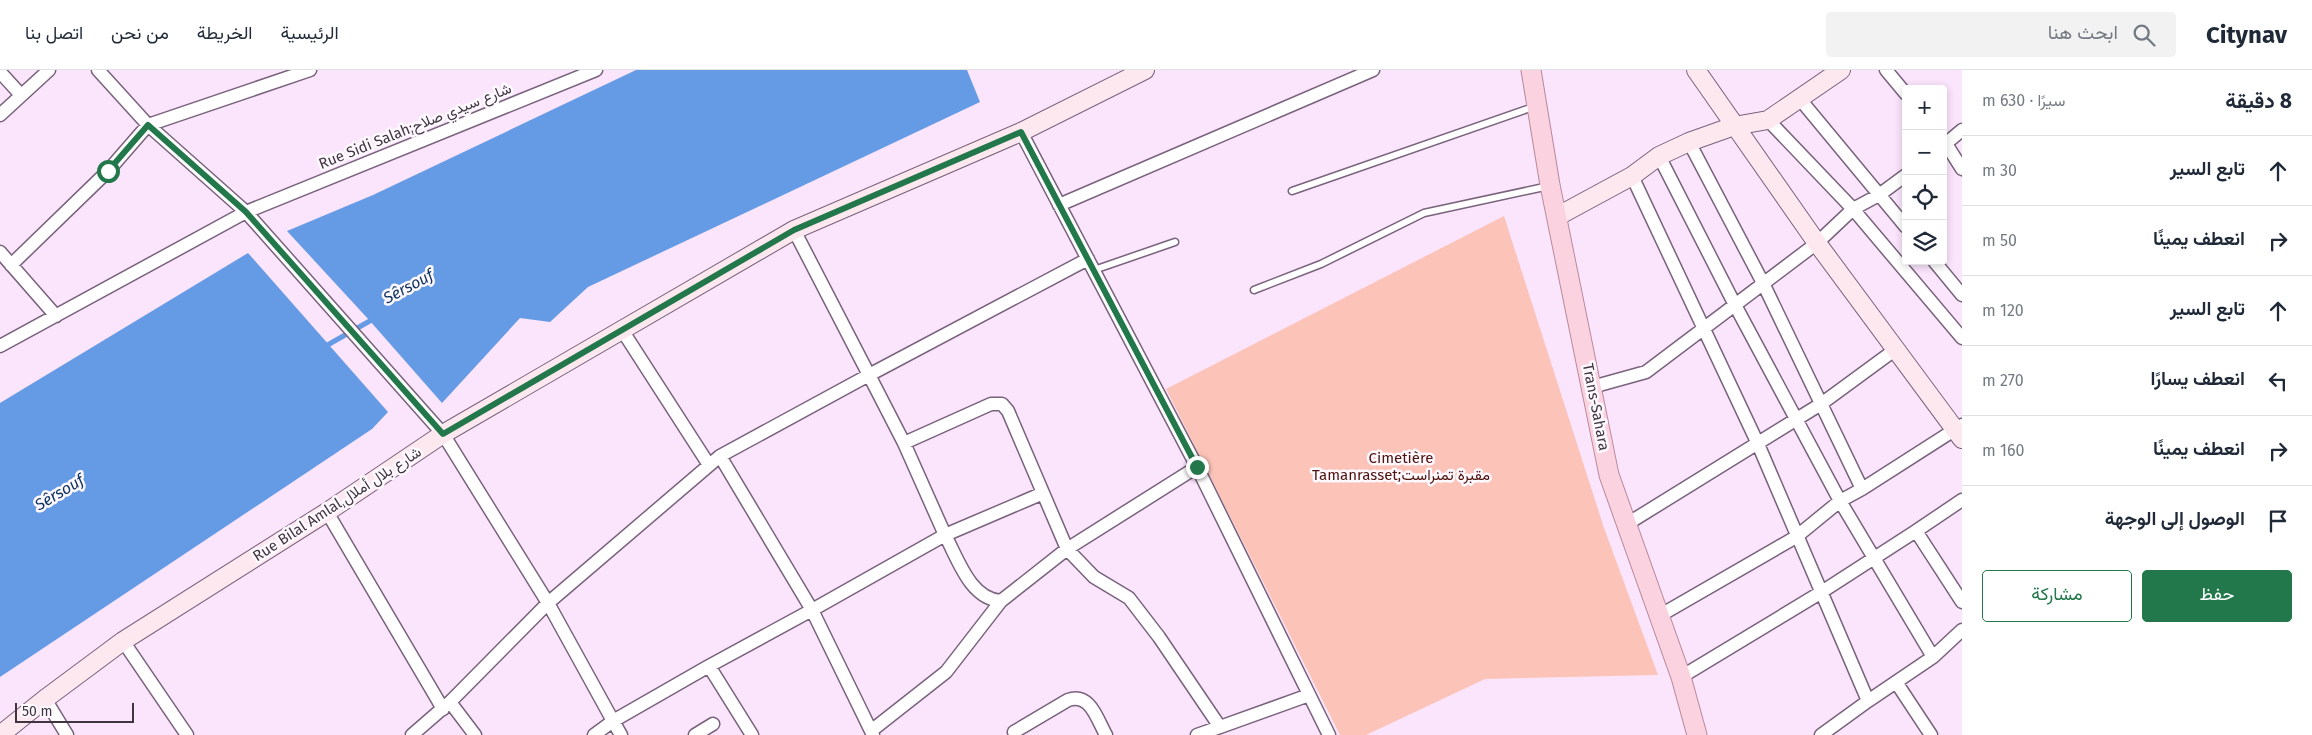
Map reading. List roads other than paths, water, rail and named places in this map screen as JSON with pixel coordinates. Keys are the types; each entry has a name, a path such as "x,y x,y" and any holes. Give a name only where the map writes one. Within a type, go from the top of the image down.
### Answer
{"main road":[{"name":"Rue Bilal Amlal,شارع بلال أملال","path":"2,734 45,699 123,641 327,512 443,434 794,230 1021,132 1145,70"},
{"name":"Trans-Sahara","path":"1531,70 1550,185 1558,216 1609,475 1681,677 1697,735"},
{"path":"1696,70 1817,243 1896,350 1960,431"},
{"path":"1558,216 1632,176 1659,156 1689,142 1734,126 1768,120 1840,70"}],"street":[{"path":"0,115 49,70"},
{"path":"98,70 148,125 246,212 443,434 548,603 621,735"},
{"path":"11,265 108,171 148,125 310,70"},
{"name":"Rue Sidi Salah;شارع سيدي صلاح","path":"0,346 246,212 596,70"},
{"path":"1059,205 1373,70"},
{"path":"1886,70 1902,89"},
{"path":"0,72 22,96"},
{"path":"1798,98 1902,222"},
{"path":"1768,120 1853,209 1962,338"},
{"path":"1947,141 1962,130"},
{"path":"1021,132 1197,467 1329,735"},
{"path":"1689,142 1763,283 1862,490"},
{"path":"1947,146 1962,169"},
{"path":"1659,156 1735,305 1840,501 1933,657"},
{"path":"1632,176 1758,444 1820,593 1868,700"},
{"path":"1592,386 1646,372 1817,243 1853,209 1879,195 1902,178"},
{"path":"794,230 904,443 945,535 975,590 990,600 1001,601"},
{"path":"0,252 56,316"},
{"path":"412,735 447,705 548,603 720,456 869,375 1091,265"},
{"path":"1937,265 1962,295"},
{"path":"622,330 709,465"},
{"path":"1627,524 1821,404 1896,350"},
{"path":"904,443 991,404 1002,404 1008,411 1067,549 1094,576 1129,598 1159,637 1220,727"},
{"path":"1659,616 1796,537 1840,501 1862,490 1960,431"},
{"path":"720,456 812,610 872,733 946,672 1001,601 1067,549 1197,467"},
{"path":"594,735 613,721 709,666 945,535 1042,494"},
{"path":"1681,677 1820,593 1962,500"},
{"path":"327,512 447,705 475,735"},
{"path":"1916,531 1962,602"},
{"path":"1821,735 1868,700 1933,657 1962,630"},
{"path":"123,641 187,735"},
{"path":"709,666 752,735"},
{"path":"1896,682 1931,735"},
{"path":"1197,735 1309,695"},
{"path":"1014,732 1077,696 1083,698 1092,708 1106,735"},
{"path":"45,699 67,735"},
{"path":"695,735 713,724"}],"lane":[{"path":"1292,191 1537,106"},
{"path":"1254,290 1321,264 1424,213 1550,185"},
{"path":"1091,265 1175,242"}],"water":[{"path":"636,70 967,70 980,102 588,287 550,322 520,318 442,403 287,231 373,195"},
{"path":"248,253 388,412 372,429 0,677 0,403"}],"waterway":[{"name":"Sêrsouf","path":"324,347 375,318"}],"park label":[{"name":"Cimetière Tamanrasset;مقبرة تمنراست","path":"1401,466"}]}
